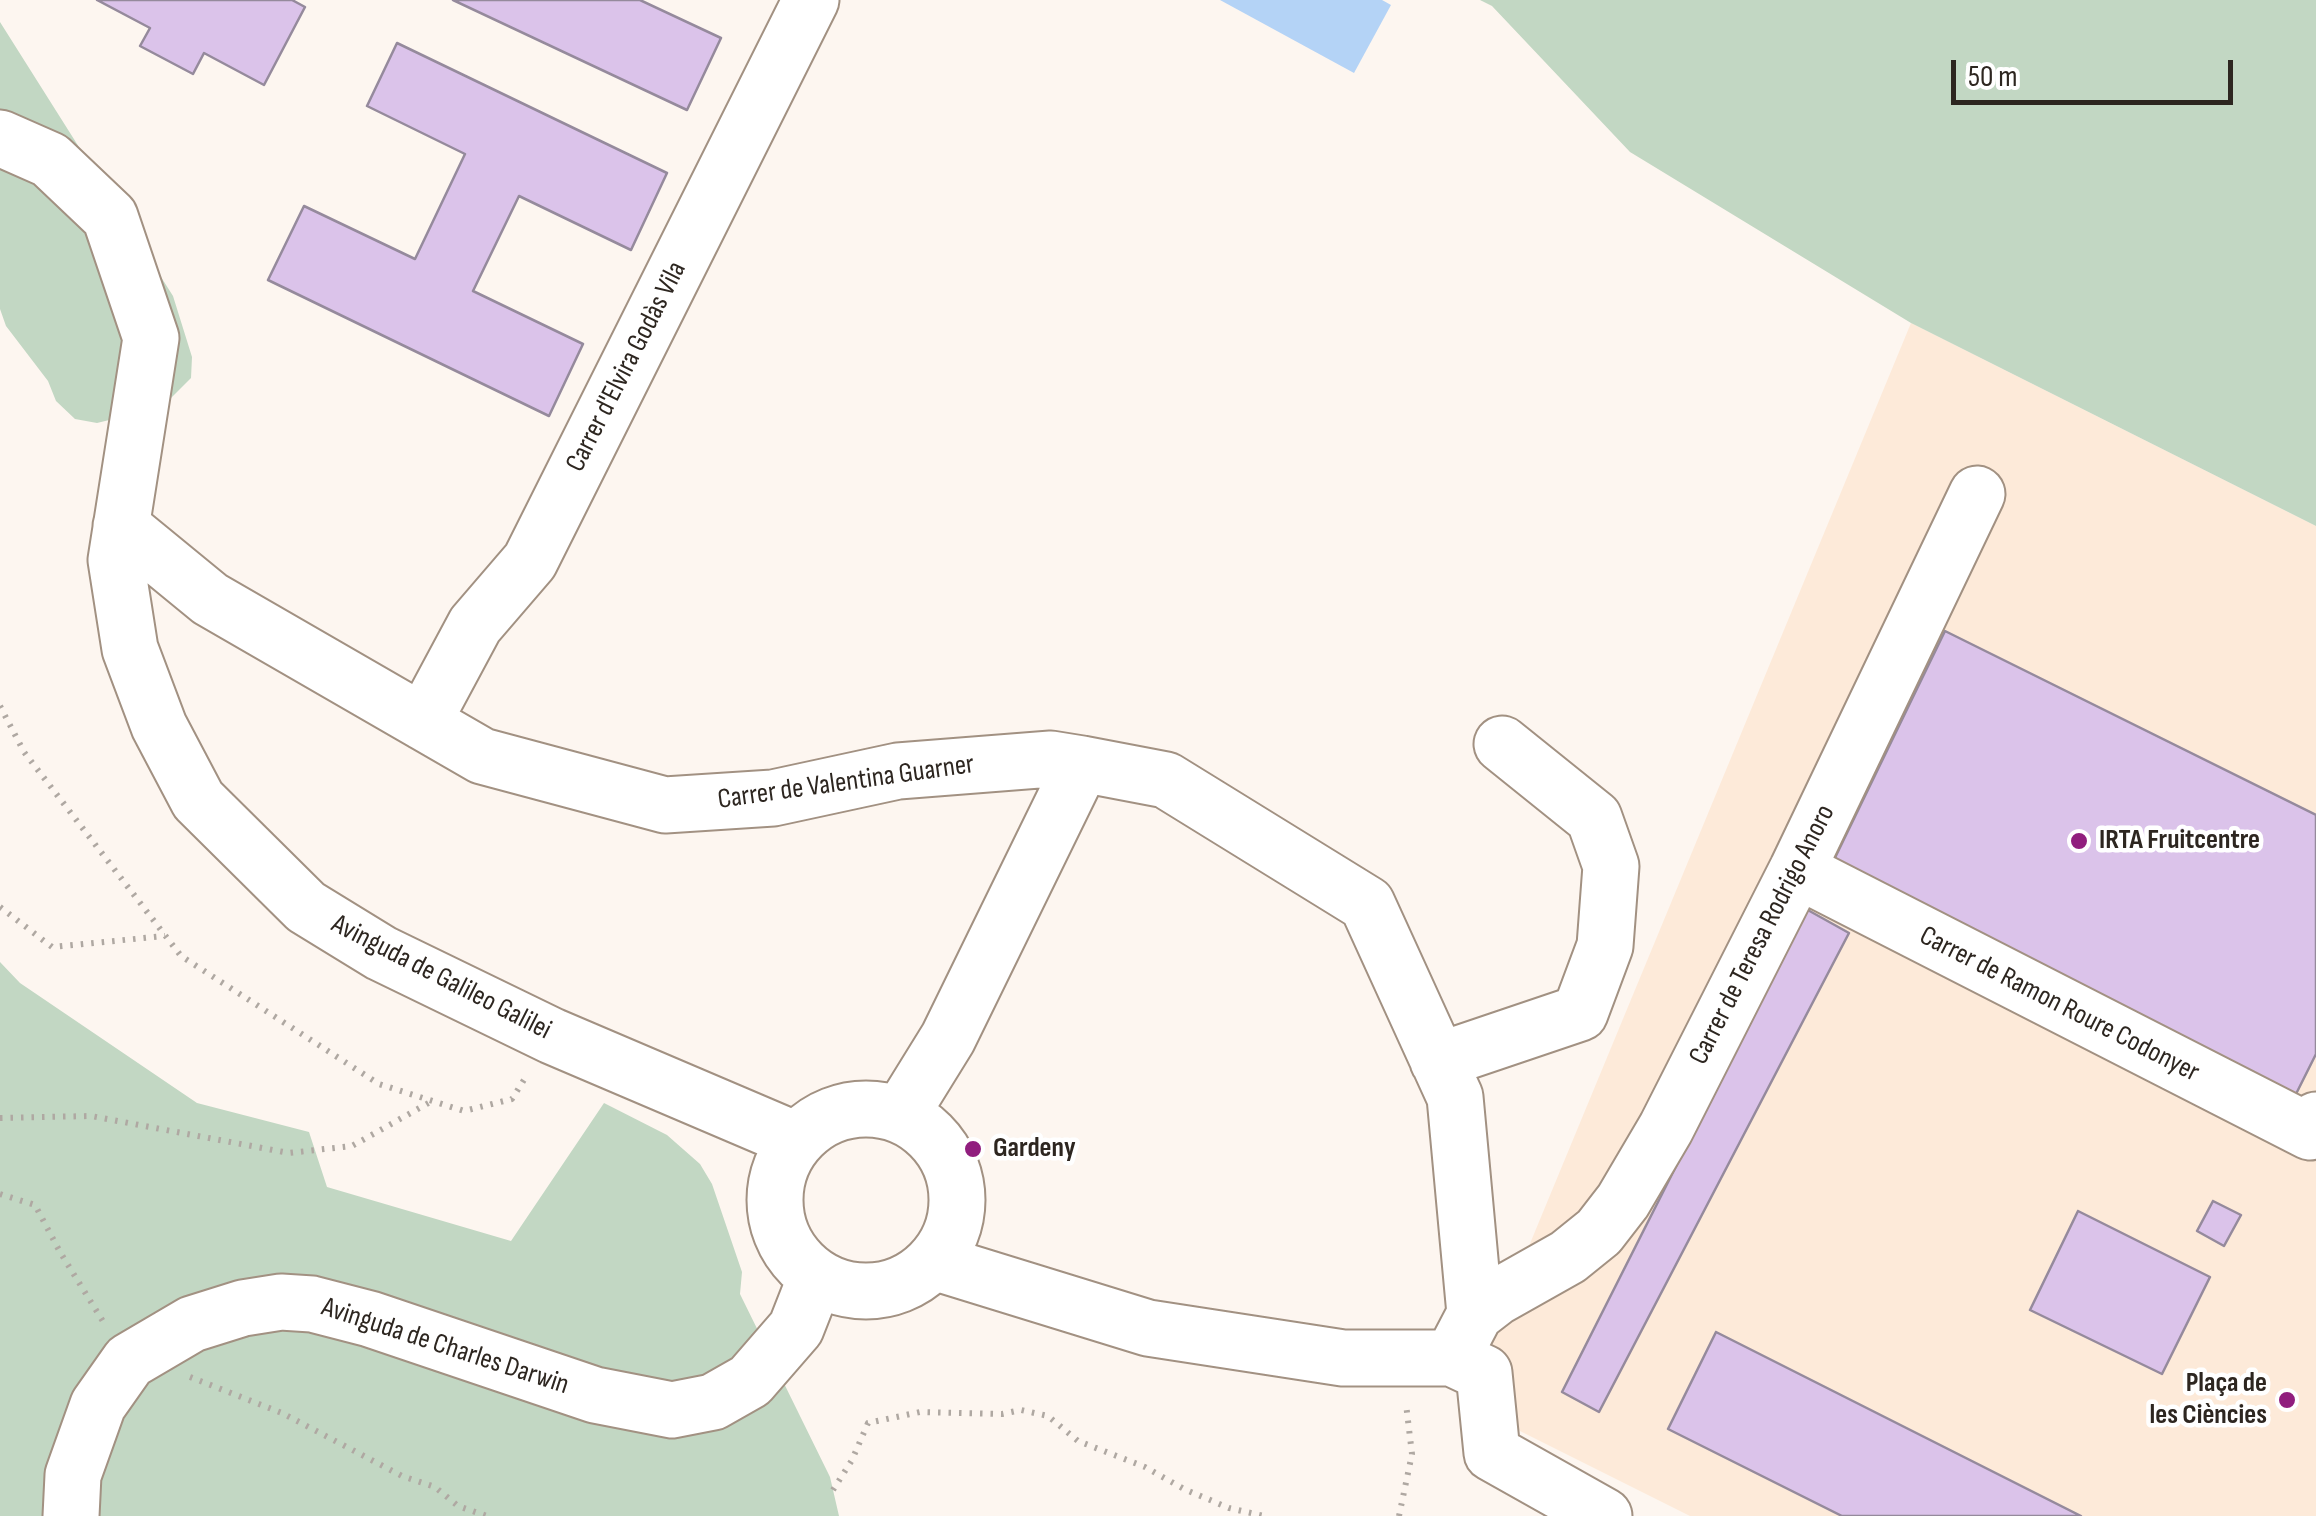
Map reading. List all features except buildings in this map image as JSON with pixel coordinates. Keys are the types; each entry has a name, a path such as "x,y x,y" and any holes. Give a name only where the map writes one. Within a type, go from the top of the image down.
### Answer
{"street":[{"name":"Carrer d'Elvira Godàs Vila","path":"423,722 475,625 530,561 811,0"},
{"name":"Avinguda de Galileo Galilei","path":"0,138 50,160 110,217 151,338 116,560 130,649 159,726 198,800 306,906 381,953 552,1036 796,1140"},
{"name":"Carrer de Teresa Rodrigo Anoro","path":"1453,1351 1496,1297 1568,1257 1599,1232 1623,1201 1666,1128 1796,870 1976,494"},
{"name":"Carrer de Valentina Guarner","path":"122,526 210,598 482,756 665,805 773,798 898,771 1050,759 1082,764 1166,780 1367,904 1455,1097 1453,1351 1492,1453 1604,1516"},
{"path":"1438,1060 1580,1013 1605,946 1610,866 1594,818 1502,744"},
{"path":"901,1114 948,1038 1082,764"},
{"name":"Carrer de Ramon Roure Codonyer","path":"1796,870 2310,1132 2316,1120"},
{"path":"873,1108 901,1114 926,1130 945,1152 956,1180 958,1209 951,1237 934,1262 916,1278 883,1290 848,1290 816,1277 793,1256 779,1228 774,1197 781,1166 796,1140 818,1121 845,1110 873,1108"},
{"path":"934,1262 1148,1328 1343,1358 1453,1351"},
{"name":"Avinguda de Charles Darwin","path":"71,1516 73,1475 98,1405 118,1373 142,1352 192,1324 243,1308 281,1302 312,1304 370,1319 595,1396 672,1410 713,1402 750,1381 796,1328 816,1277"}],"path":[{"path":"0,706 24,752 180,956 378,1084 464,1111 512,1099 552,1036"},
{"path":"0,907 52,947 165,936"},
{"path":"0,1118 91,1116 289,1153 352,1146 432,1101"},
{"path":"0,1194 35,1205 60,1252 116,1338 204,1384 282,1413 402,1476 435,1487 458,1506 487,1516"},
{"path":"1399,1516 1412,1454 1453,1351"},
{"path":"833,1490 852,1460 868,1422 920,1412 1002,1414 1022,1410 1048,1416 1078,1442 1145,1467 1184,1489 1230,1508 1264,1516"}],"shaded area":[{"path":"1911,323 2316,526 2316,1516 1690,1516 1464,1403"}],"green space":[{"path":"1480,0 2316,0 2316,526 1911,323 1630,152 1492,6"},
{"path":"0,22 173,296 192,357 191,378 162,407 97,423 75,419 56,401 48,381 6,326 0,309"},
{"path":"0,962 20,983 197,1103 309,1132 327,1187 511,1241 604,1103 667,1135 700,1164 712,1184 742,1272 740,1294 830,1477 839,1516 0,1516"}],"water":[{"path":"1220,0 1382,0 1391,5 1354,73"}],"place":[{"name":"IRTA Fruitcentre","path":"2079,841"},
{"name":"Gardeny","path":"973,1149"},
{"name":"Plaça de les Ciències","path":"2287,1400"}]}
